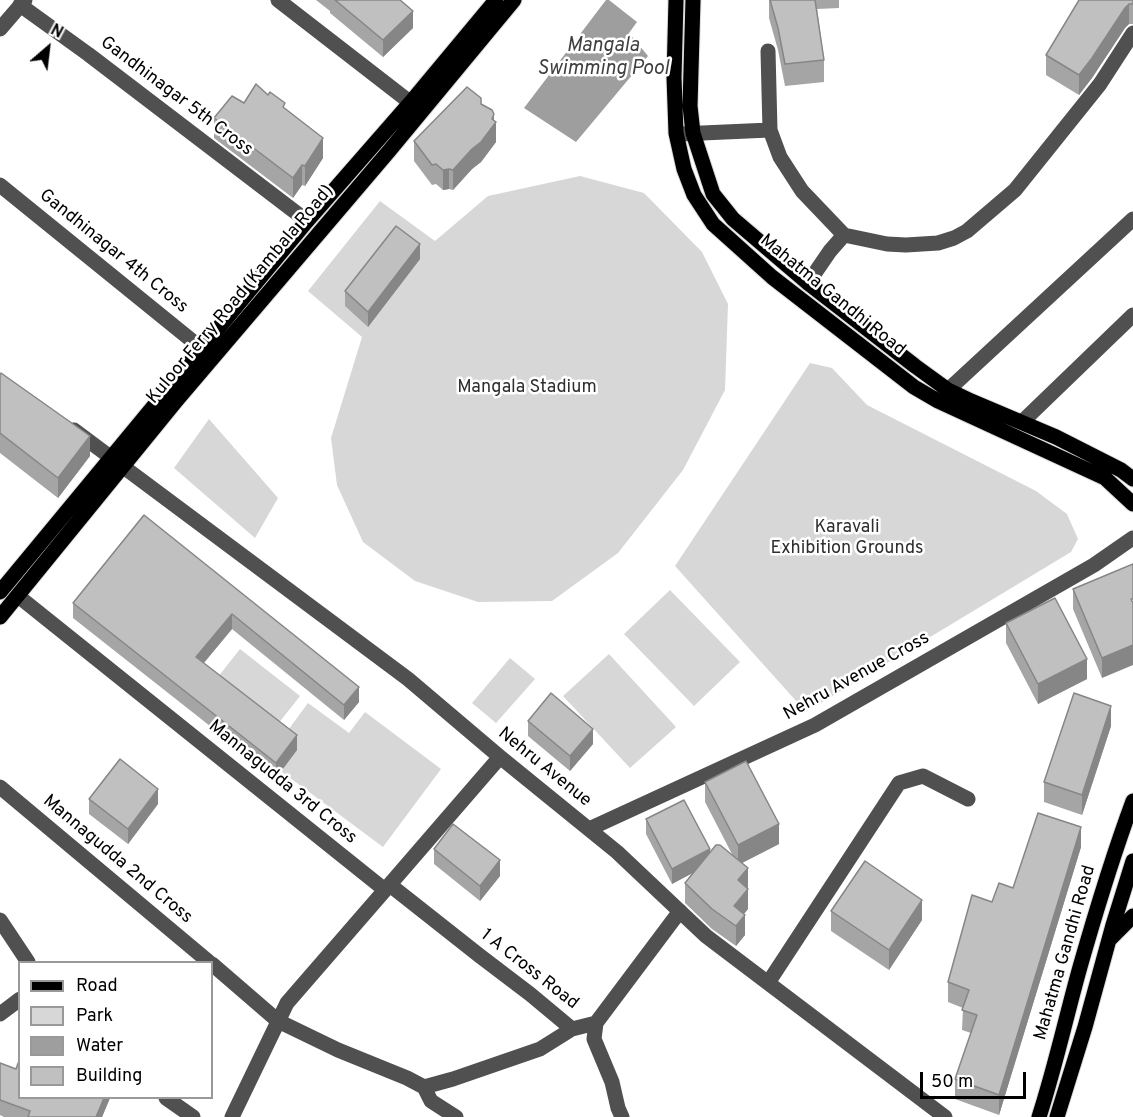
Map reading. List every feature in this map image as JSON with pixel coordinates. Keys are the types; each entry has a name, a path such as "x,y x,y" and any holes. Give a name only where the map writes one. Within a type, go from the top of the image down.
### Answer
{"main road":[{"name":"Kuloor Ferry Road (Kambala Road)","path":"2,587 251,311 416,106 496,0"},
{"name":"Kuloor Ferry Road (Kambala Road)","path":"0,617 18,596 201,348 307,221 514,0"},
{"name":"Mahatma Gandhi Road","path":"676,0 674,77 676,135 684,169 694,195 713,224 772,277 914,387 943,396 971,401 1022,422 1121,470 1133,479"},
{"name":"Mahatma Gandhi Road","path":"693,0 690,106 693,133 713,195 733,219 808,283 915,366 943,396 1105,478 1133,504"},
{"path":"2,587 18,596"},
{"name":"Mahatma Gandhi Road","path":"1039,1117 1051,1081 1080,968 1133,801"},
{"path":"1110,869 1131,873"},
{"name":"Mahatma Gandhi Road","path":"1057,1117 1085,1027 1108,941 1131,873"},
{"path":"1108,941 1133,915"}],"street":[{"path":"278,0 416,106"},
{"path":"0,29 22,3"},
{"name":"Gandhinagar 5th Cross","path":"22,3 307,221"},
{"path":"768,51 770,130 780,157 794,180 844,235 887,244 906,245 938,243 954,238 967,231 1015,190 1100,84 1133,33"},
{"path":"676,135 770,130"},
{"name":"Gandhinagar 4th Cross","path":"0,186 201,348"},
{"path":"943,396 1133,219"},
{"path":"808,283 844,235"},
{"path":"1022,422 1133,315"},
{"name":"Nehru Avenue","path":"61,421 408,679 617,852 706,936 945,1117"},
{"name":"Nehru Avenue Cross","path":"589,829 815,725 1094,565 1133,538"},
{"name":"Mannagudda 3rd Cross","path":"18,596 387,887"},
{"path":"232,1117 287,1003 500,757"},
{"path":"768,983 899,783 923,776 968,799"},
{"name":"Mannagudda 2nd Cross","path":"0,787 208,961"},
{"name":"1 A Cross Road","path":"387,887 530,994 572,1029 596,1023 680,911"},
{"path":"0,920 27,961"},
{"name":"Mannagudda 2nd Cross","path":"213,966 278,1021 424,1087"},
{"path":"0,1014 18,1000"},
{"path":"596,1023 594,1039 612,1082 622,1117"},
{"path":"456,1117 431,1101 424,1087 540,1049 572,1029"},
{"path":"167,1099 193,1117"}],"green space":[{"name":"Mangala Stadium","path":"580,176 644,193 702,252 728,304 725,390 683,470 618,553 552,601 478,602 415,581 363,542 337,485 331,438 362,337 308,291 380,201 435,241 488,196"},
{"name":"Karavali Exhibition Grounds","path":"810,363 832,368 867,405 1036,491 1067,514 1078,539 1071,552 806,712 675,566"},
{"path":"209,419 278,498 255,538 174,468"},
{"path":"670,590 740,662 694,706 624,634"},
{"path":"240,649 300,696 274,729 214,682"},
{"path":"609,654 676,727 630,768 563,696"},
{"path":"510,658 535,679 496,723 472,703"},
{"path":"308,703 349,733 365,712 441,769 383,847 266,760"}],"water":[{"name":"Mangala Swimming Pool","path":"606,0 637,22 629,33 648,56 576,142 524,108"}],"building":[{"path":"335,0 400,0 413,11 383,40"},
{"path":"770,0 815,0 824,60 785,64"},
{"path":"1079,0 1133,0 1133,4 1125,8 1079,75 1046,55"},
{"path":"256,84 268,95 270,92 285,103 283,107 323,138 305,166 302,165 293,178 214,118 232,96 244,103"},
{"path":"467,87 481,98 481,104 492,110 494,114 492,119 496,122 481,142 453,170 443,170 436,164 432,165 414,141"},
{"path":"396,226 420,244 368,312 345,291"},
{"path":"1,373 90,436 58,478 0,433"},
{"path":"144,515 359,687 344,705 232,614 196,657 297,735 276,763 73,603"},
{"path":"1133,564 1133,599 1131,599 1133,603 1133,645 1102,658 1073,589"},
{"path":"1055,598 1087,659 1038,684 1006,623"},
{"path":"551,693 593,729 570,756 528,721"},
{"path":"1074,693 1111,706 1082,795 1044,782"},
{"path":"120,759 158,789 128,829 89,799"},
{"path":"746,761 779,824 738,845 705,782"},
{"path":"684,800 710,849 672,869 646,819"},
{"path":"1038,813 1081,827 999,1095 955,1079 977,1015 962,1010 969,990 948,982 972,895 992,902 999,883 1013,888"},
{"path":"453,824 500,860 480,886 434,849"},
{"path":"716,845 720,845 748,868 738,880 748,889 734,906 745,915 736,926 712,909 685,883"},
{"path":"865,861 922,900 889,950 831,911"},
{"path":"0,1063 16,1069 18,1064 18,1099 104,1099 96,1117 28,1117 30,1111 0,1100"}]}
